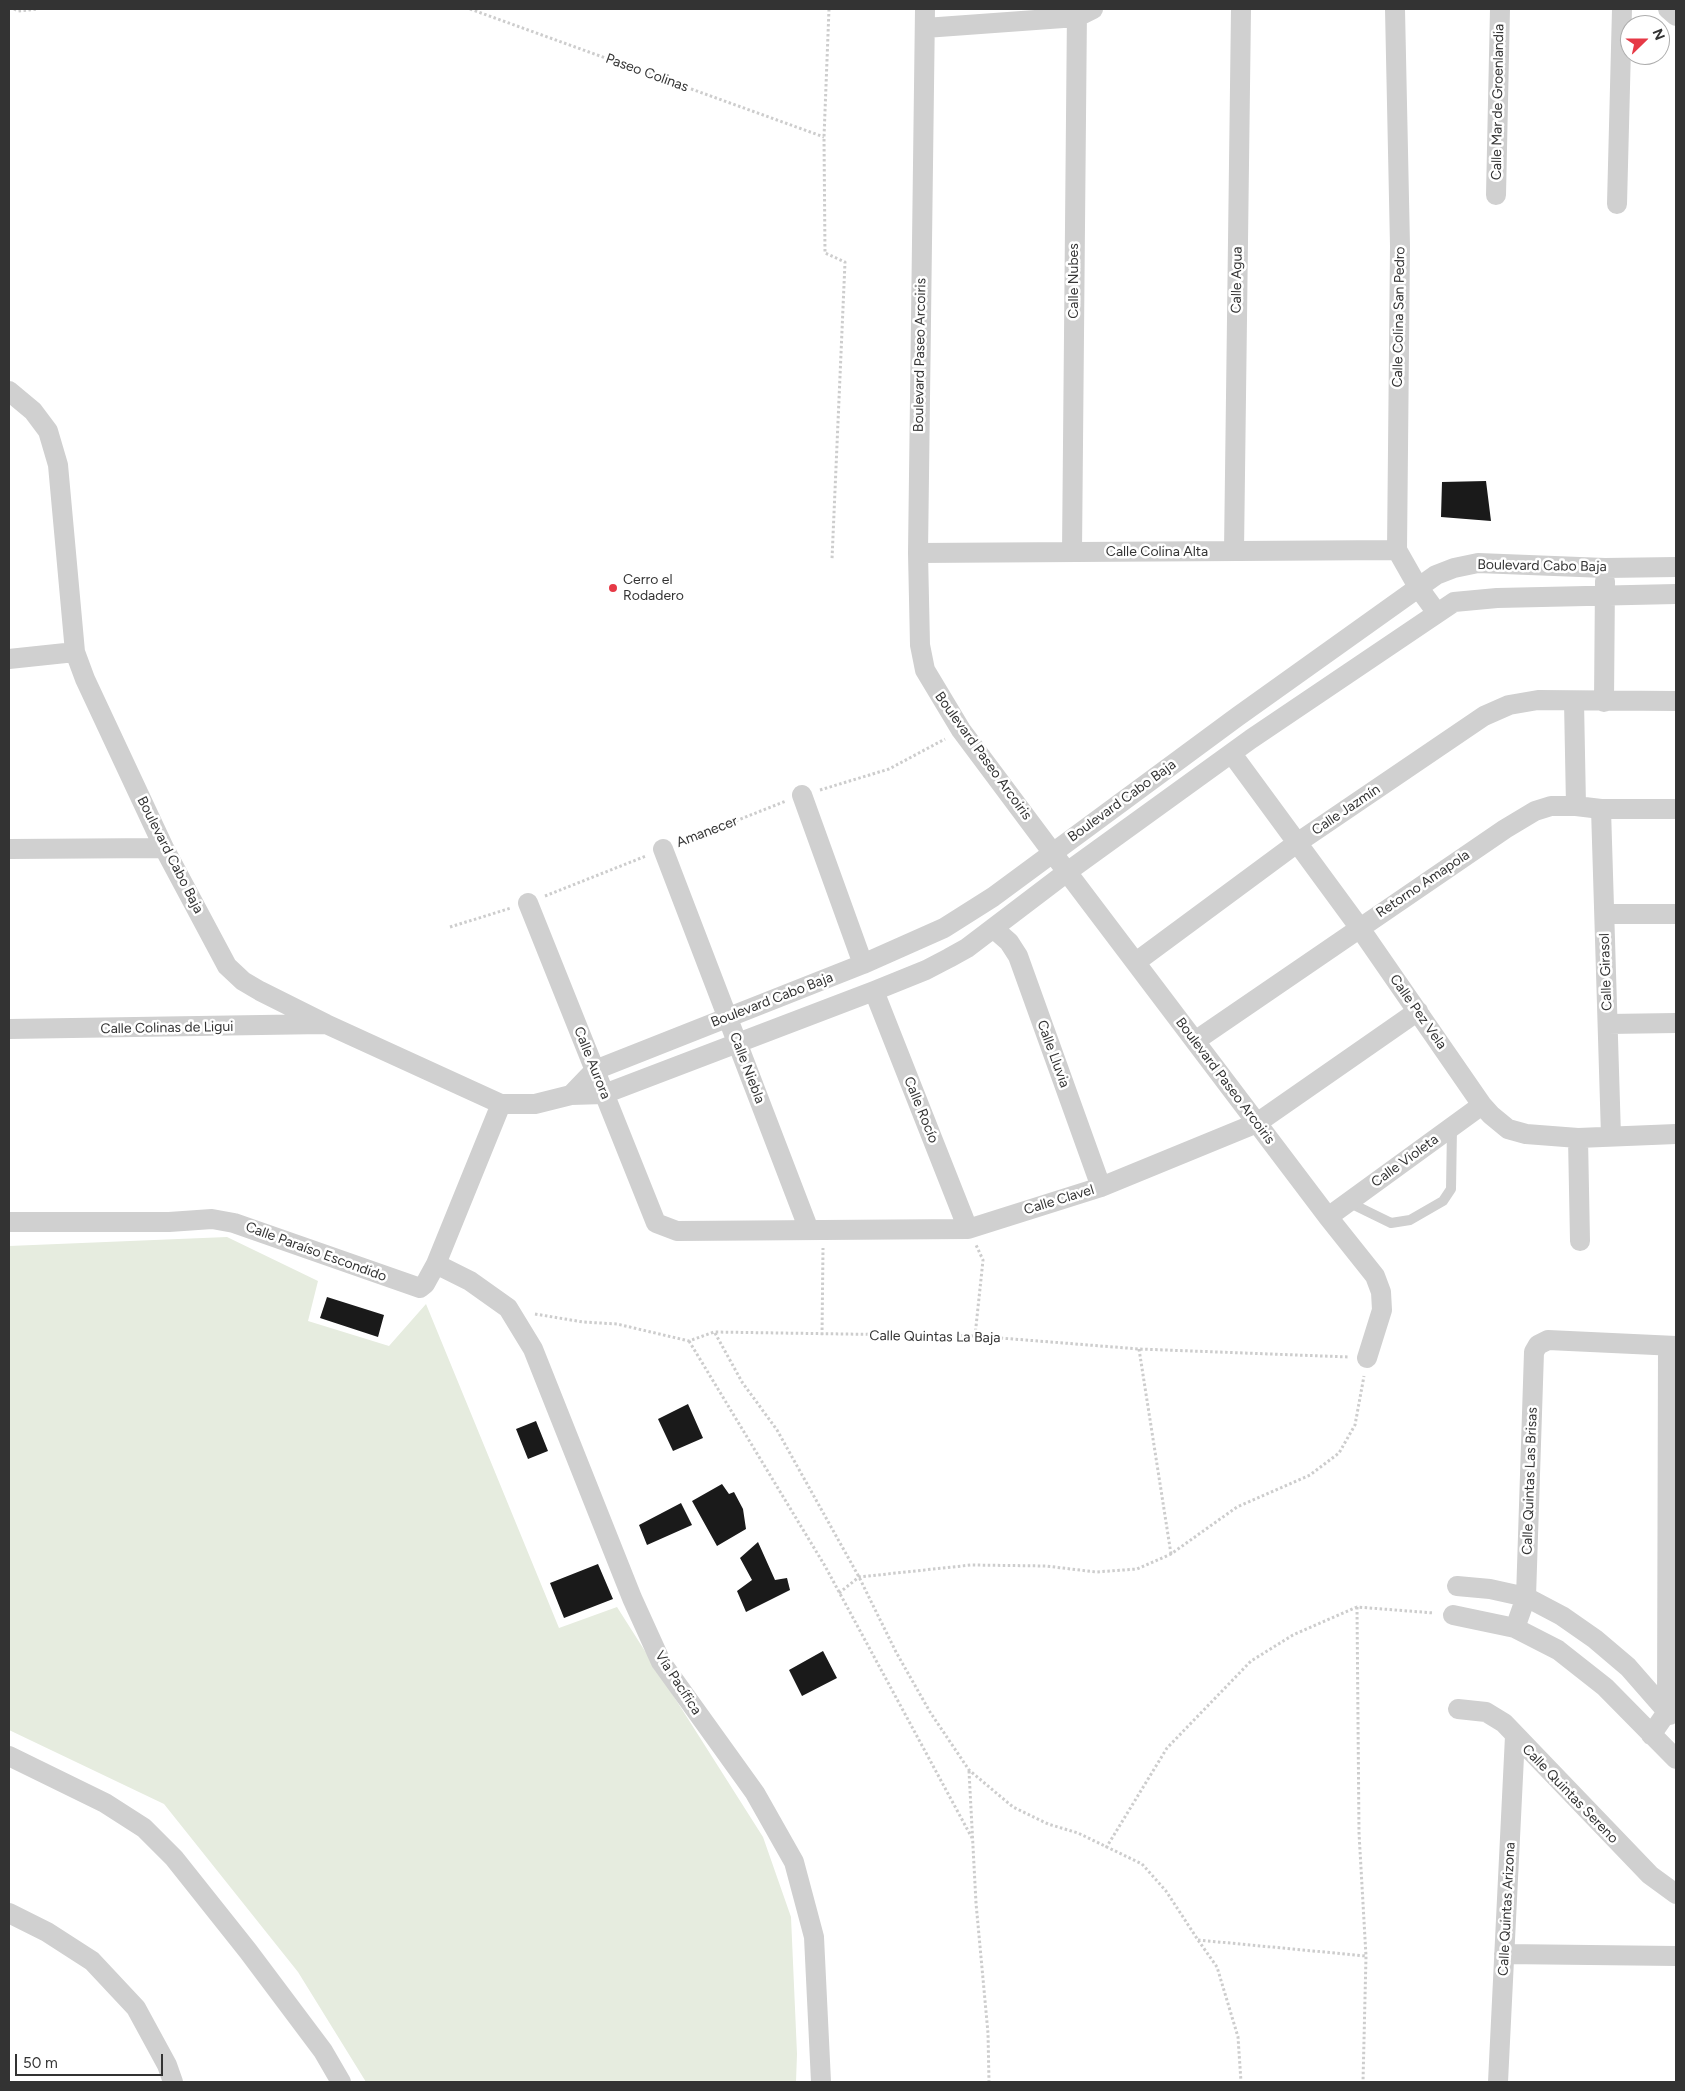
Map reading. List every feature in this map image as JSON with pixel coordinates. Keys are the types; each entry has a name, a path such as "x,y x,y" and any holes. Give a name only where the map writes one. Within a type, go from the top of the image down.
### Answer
{"street":[{"name":"Calle Agua","path":"1234,551 1241,9"},
{"name":"Calle Colina San Pedro","path":"1395,9 1400,246 1397,550"},
{"name":"Calle Mar de Groenlandia","path":"1496,196 1500,9"},
{"path":"1617,204 1622,9"},
{"path":"1668,9 1676,16"},
{"path":"925,19 1082,11"},
{"name":"Calle Nubes","path":"1072,552 1082,11"},
{"name":"Boulevard Paseo Arcoiris","path":"925,19 918,553 920,645 925,670 961,730 1328,1217 1375,1276 1381,1292 1382,1310 1367,1358"},
{"name":"Boulevard Cabo Baja","path":"9,391 33,411 48,430 58,465 75,652 164,848 227,966 260,991 326,1024 501,1104 535,1104 571,1095 604,1094 874,991 926,970 949,958 967,948 1067,872 1251,739 1454,602 1471,599 1676,594"},
{"name":"Calle Colina Alta","path":"918,553 1397,550"},
{"path":"1397,550 1418,586 1437,613"},
{"name":"Boulevard Cabo Baja","path":"571,1095 594,1070 863,964 944,928 993,897 1237,717 1418,586 1436,575 1454,568 1478,563 1605,568 1676,567"},
{"path":"1604,702 1605,568"},
{"path":"9,659 75,652"},
{"name":"Calle Jazmín","path":"1136,962 1297,844 1484,716 1510,705 1538,700 1604,702 1676,701"},
{"path":"1574,701 1576,806"},
{"path":"1237,717 1251,739"},
{"name":"Calle Pez Vela","path":"1232,754 1360,928 1482,1105 1508,1129 1526,1134 1578,1138 1676,1134"},
{"path":"802,795 863,964"},
{"name":"Retorno Amapola","path":"1195,1041 1505,828 1535,811 1551,806 1601,809 1676,809"},
{"name":"Calle Girasol","path":"1601,809 1611,1136"},
{"path":"9,849 164,848"},
{"name":"Calle Niebla","path":"663,849 809,1230"},
{"name":"Calle Aurora","path":"528,903 656,1223"},
{"path":"1604,914 1676,914"},
{"name":"Calle Lluvia","path":"993,928 1009,942 1018,956 1101,1187"},
{"name":"Calle Rocío","path":"874,991 968,1229"},
{"name":"Calle Clavel","path":"656,1223 677,1231 968,1229 1101,1187 1257,1123 1418,1011"},
{"path":"1608,1024 1676,1023"},
{"name":"Calle Colinas de Ligui","path":"9,1029 235,1027 326,1024"},
{"name":"Calle Paraíso Escondido","path":"9,1222 169,1222 212,1219 234,1223 416,1287 423,1286 436,1264 501,1104"},
{"name":"Calle Violeta","path":"1328,1217 1482,1105"},
{"path":"1578,1138 1580,1241"},
{"name":"Vía Pacífica","path":"436,1264 470,1282 508,1308 533,1349 632,1598 661,1662 755,1793 794,1862 814,1937 821,2082"},
{"name":"Calle Quintas Las Brisas","path":"1515,1628 1526,1597 1534,1352 1538,1345 1548,1340 1672,1346"},
{"path":"1651,1734 1671,1717 1672,1346"},
{"path":"1457,1586 1490,1589 1526,1597 1562,1616 1595,1639 1628,1667 1671,1717"},
{"path":"1453,1615 1515,1628 1558,1650 1605,1687 1676,1759"},
{"name":"Calle Quintas Sereno","path":"1458,1709 1486,1712 1504,1723 1650,1875 1676,1894"},
{"name":"Calle Quintas Arizona","path":"1498,2082 1515,1736"},
{"path":"9,1756 105,1803 144,1828 174,1858 298,2016 323,2051 341,2082"},
{"path":"9,1913 47,1932 92,1961 136,2008 168,2065 173,2082"},
{"path":"1504,1954 1676,1956"}],"lane":[{"path":"1348,1202 1391,1223 1410,1220 1443,1201 1451,1189 1452,1127"}],"path":[{"path":"14,9 18,11 38,9"},
{"name":"Paseo Colinas","path":"470,9 824,137"},
{"path":"829,9 824,137 825,253 845,262 832,558"},
{"name":"Amanecer","path":"450,927 528,903 802,795 889,769 961,730"},
{"path":"968,1229 982,1260 974,1336"},
{"path":"809,1230 824,1250 822,1335"},
{"path":"508,1308 584,1322 617,1324 688,1341 825,1566 972,1838"},
{"path":"714,1332 742,1382 777,1430 859,1576 896,1652 920,1695 969,1770 1013,1807 1048,1824 1078,1833 1142,1864 1166,1891 1217,1967 1233,2014 1238,2037 1241,2082"},
{"name":"Calle Quintas La Baja","path":"688,1341 714,1332 974,1336 1139,1349 1367,1358"},
{"path":"1139,1349 1171,1554"},
{"path":"839,1593 859,1576 971,1565 1046,1566 1096,1572 1137,1569 1171,1554 1237,1506 1310,1475 1339,1453 1355,1425 1367,1358"},
{"path":"1106,1848 1167,1748 1251,1661 1293,1635 1357,1607 1453,1615"},
{"path":"1357,1607 1359,1833 1366,1956 1363,2082"},
{"path":"969,1770 976,1903 988,2033 989,2082"},
{"path":"1198,1940 1366,1956"}],"shaded area":[{"path":"227,1237 318,1281 308,1321 389,1346 426,1304 559,1628 617,1607 763,1837 791,1917 797,2054 796,2082 366,2082 298,1972 164,1804 9,1730 9,1246"}],"building":[{"path":"1486,481 1491,521 1441,517 1442,482"},
{"path":"327,1297 384,1315 378,1337 320,1318"},
{"path":"688,1404 703,1438 673,1451 658,1419"},
{"path":"536,1421 548,1451 528,1459 516,1429"},
{"path":"722,1484 729,1494 734,1492 743,1509 746,1529 717,1546 692,1501"},
{"path":"681,1503 692,1525 647,1545 639,1525"},
{"path":"758,1542 775,1580 787,1578 790,1590 746,1612 737,1591 752,1580 740,1558"},
{"path":"598,1564 613,1599 564,1618 550,1583"},
{"path":"823,1651 837,1678 802,1696 789,1670"}],"place":[{"name":"Cerro el Rodadero","path":"613,588"}]}
